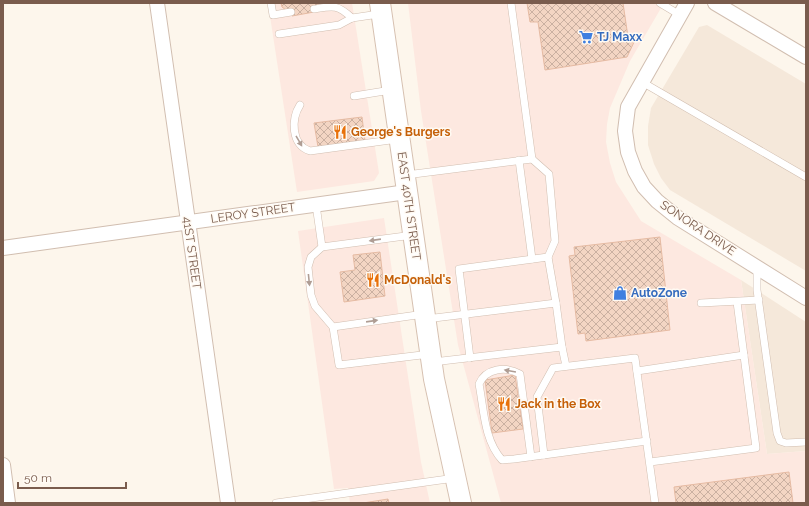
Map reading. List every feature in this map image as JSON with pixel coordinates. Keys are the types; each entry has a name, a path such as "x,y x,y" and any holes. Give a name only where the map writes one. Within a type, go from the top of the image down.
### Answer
{"main road":[{"name":"EAST 40TH STREET","path":"381,8 431,358 461,503"}],"street":[{"name":"41ST STREET","path":"157,3 228,503"},
{"path":"715,3 806,57"},
{"name":"SONORA DRIVE","path":"684,9 628,107 625,131 628,152 635,171 644,187 657,201 678,218 806,298"},
{"name":"LEROY STREET","path":"3,248 316,205 406,184"},
{"path":"3,465 8,503"}],"lane":[{"path":"271,3 273,15 291,12"},
{"path":"511,3 532,159 549,174 555,241 548,257 566,366"},
{"path":"660,3 684,9"},
{"path":"314,9 333,6 341,8 352,18"},
{"path":"279,34 339,25 352,18 381,8"},
{"path":"642,82 806,177"},
{"path":"354,96 393,90"},
{"path":"300,105 296,112 294,130 297,139 305,150 310,151 400,139"},
{"path":"406,184 519,160 532,159"},
{"path":"519,160 532,259"},
{"path":"316,205 322,247"},
{"path":"413,234 322,247 311,258 308,267 308,281 314,306 333,327 339,365 431,358 470,358 562,346"},
{"path":"470,358 459,269 548,257"},
{"path":"757,267 759,300 777,433 780,441 786,443 806,442"},
{"path":"701,303 759,300"},
{"path":"650,462 756,448 737,302"},
{"path":"333,327 556,303"},
{"path":"637,371 744,355"},
{"path":"544,455 537,397 553,368 635,358 655,503"},
{"path":"531,457 520,374 509,369 487,373 479,384 489,440 496,453 502,460 531,457 647,441"},
{"path":"276,503 455,478"}],"shaded area":[{"path":"268,3 352,3 379,173 374,181 297,192"},
{"path":"408,3 664,3 630,61 610,108 606,142 610,163 616,182 641,221 741,280 767,454 806,451 806,503 501,503 458,345 421,111"},
{"path":"707,25 806,84 806,271 670,190 661,178 654,164 648,145 648,126 651,108 699,27"},
{"path":"384,218 421,462 430,503 350,503 348,488 334,489 298,231"},
{"path":"741,280 806,322 806,451 767,454"}],"building":[{"path":"281,3 332,3 313,6 314,12 292,16 291,9 286,10 282,7"},
{"name":"TJ Maxx","path":"527,3 623,3 628,37 636,38 627,57 545,70 538,22 530,22"},
{"name":"George's Burgers","path":"362,117 365,141 318,147 314,123"},
{"name":"AutoZone","path":"660,237 670,330 586,341 585,333 578,334 569,256 575,255 574,247"},
{"path":"380,252 385,296 344,302 340,272 355,270 353,255"},
{"name":"Jack in the Box","path":"515,375 523,429 492,433 485,380"},
{"path":"789,472 793,503 676,503 674,487"},
{"path":"388,499 389,503 363,503"}],"place":[{"name":"TJ Maxx","path":"586,37"},
{"name":"George's Burgers","path":"340,132"},
{"name":"McDonald's","path":"373,280"},
{"name":"AutoZone","path":"620,293"},
{"name":"Jack in the Box","path":"504,404"}]}
